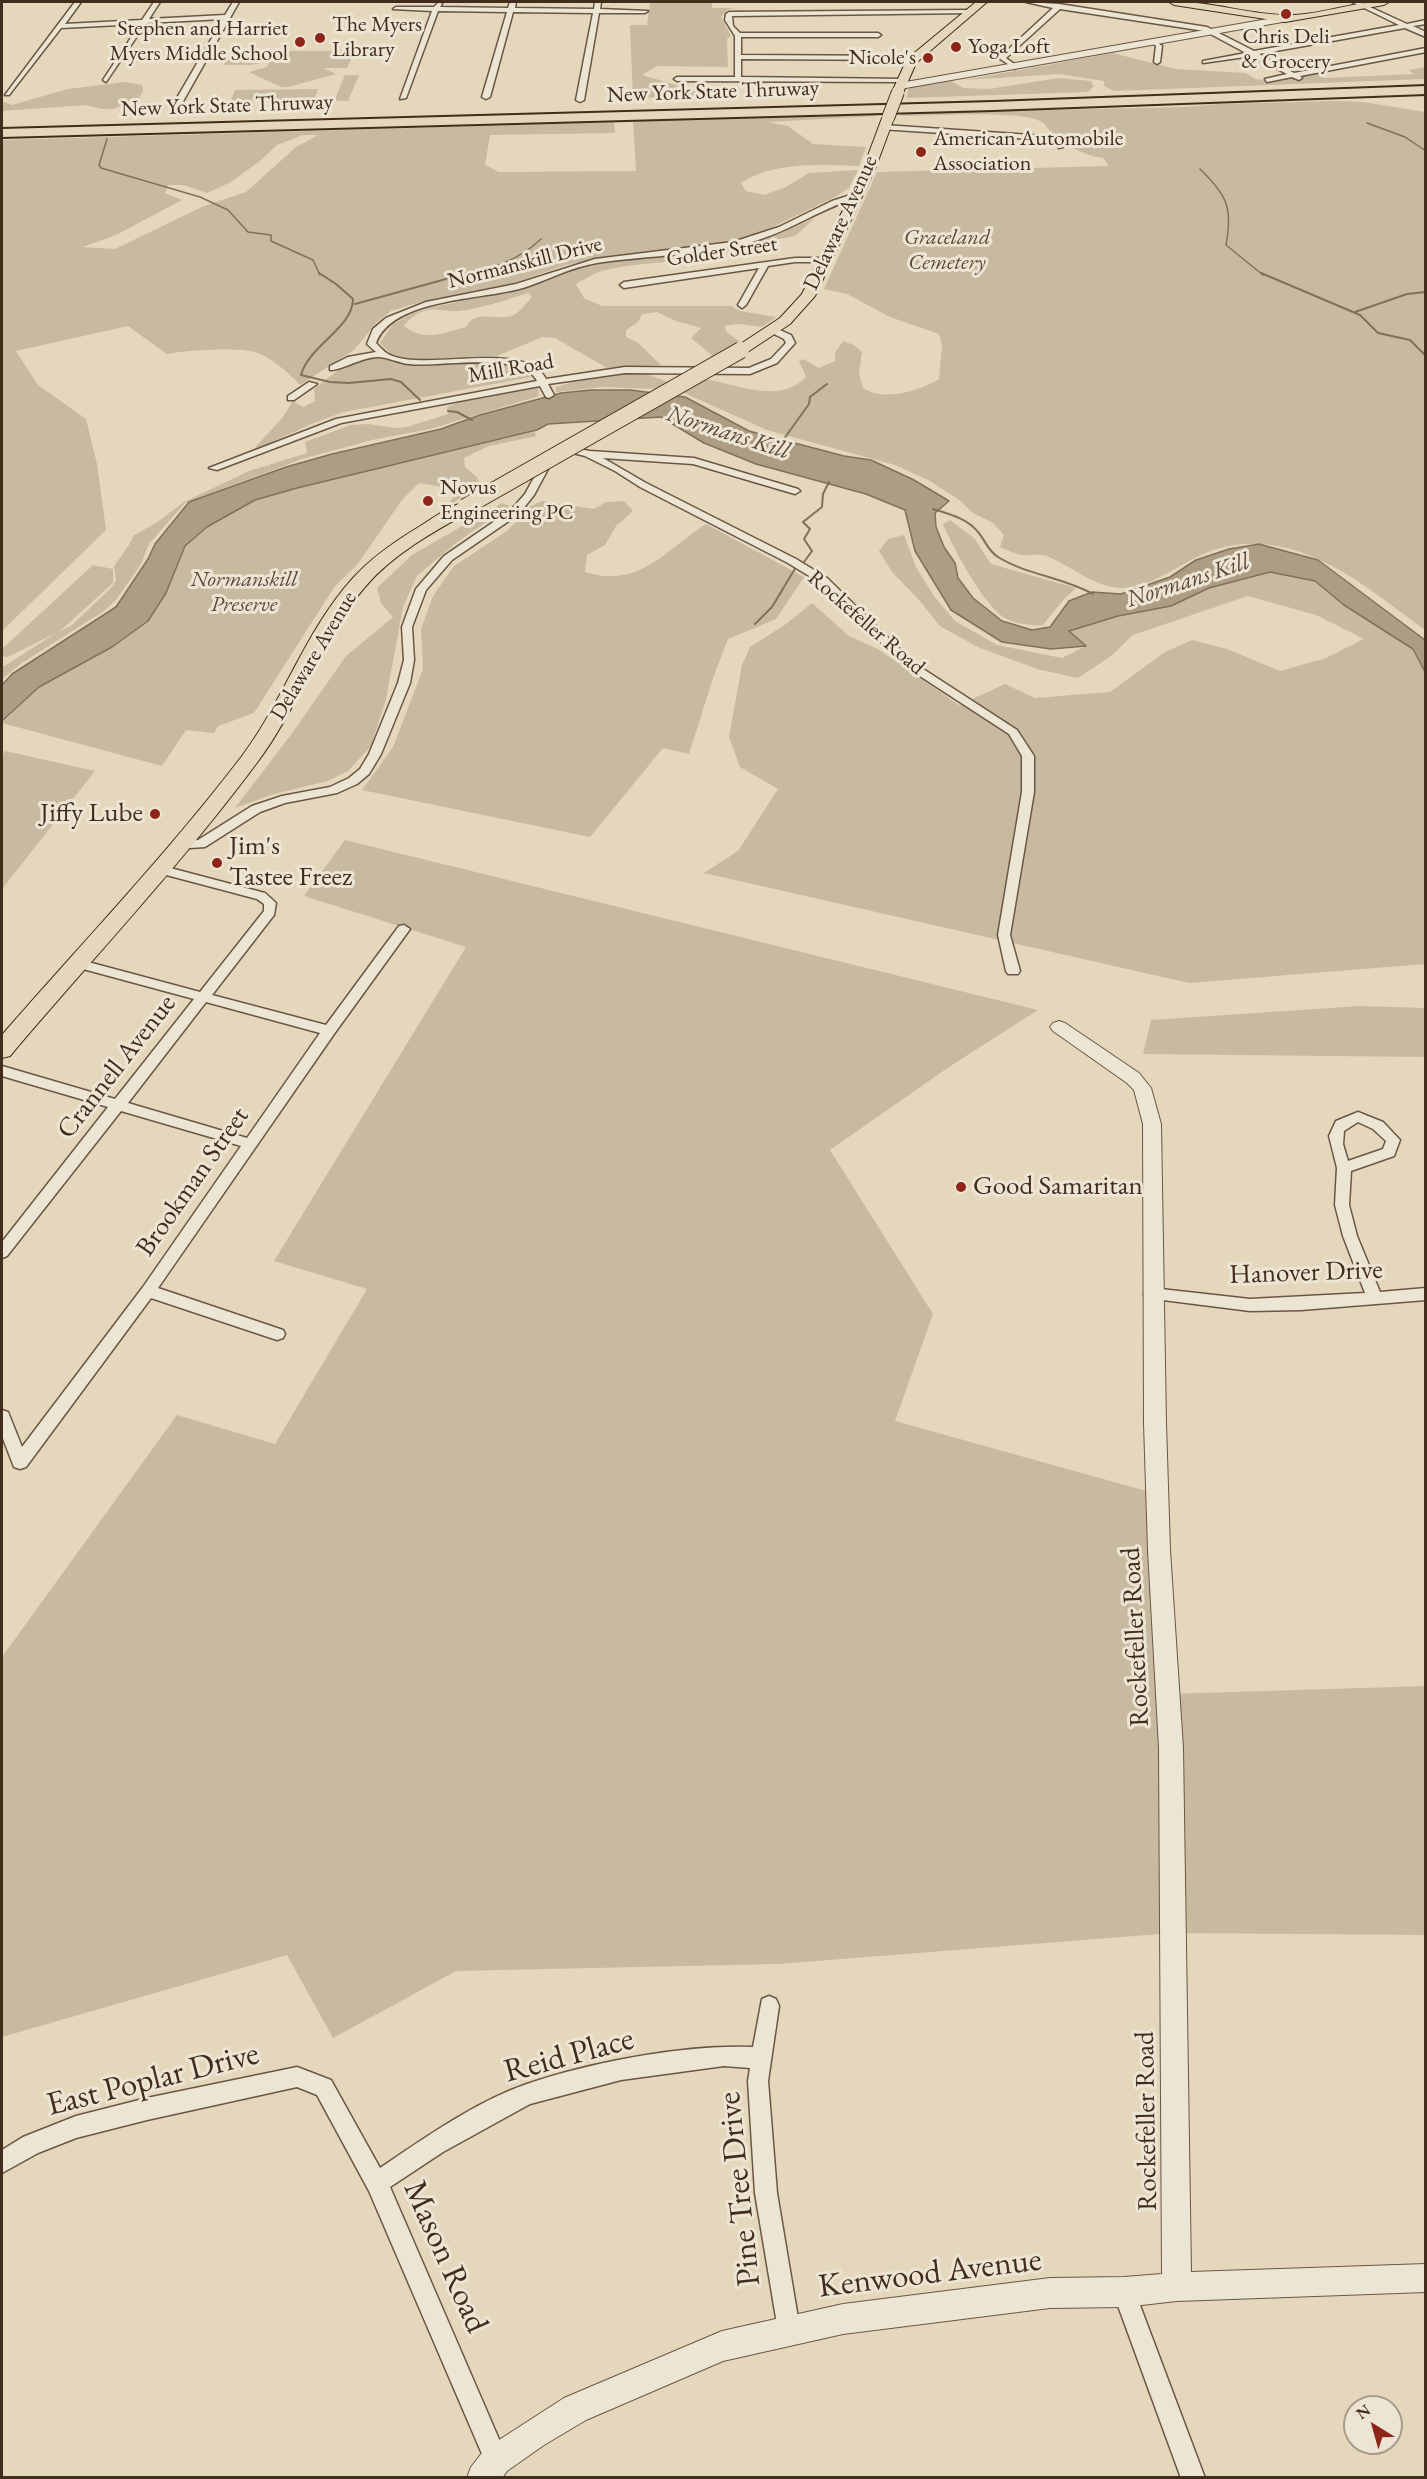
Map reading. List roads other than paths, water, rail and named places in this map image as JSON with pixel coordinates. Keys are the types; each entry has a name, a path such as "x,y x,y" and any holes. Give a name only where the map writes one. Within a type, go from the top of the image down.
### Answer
{"highway":[{"name":"New York State Thruway","path":"2,125 972,99 1425,83"},
{"name":"New York State Thruway","path":"2,133 1425,90"},
{"path":"1250,97 1360,98 1411,104"}],"main road":[{"name":"Delaware Avenue","path":"2,1050 179,846 266,737 317,644 348,595 371,570 401,546 465,507 741,350 791,316 804,302 857,195 900,86 914,58 982,2"},
{"path":"1174,2 1285,19 1359,3 1384,2"}],"street":[{"path":"7,94 78,2"},
{"path":"106,80 157,2"},
{"path":"178,103 236,2"},
{"path":"402,98 440,2"},
{"path":"486,97 513,2"},
{"path":"580,100 598,2"},
{"path":"1029,2 1207,29 1296,77"},
{"path":"1359,3 1425,35"},
{"path":"1015,67 1002,58 1059,6"},
{"path":"396,9 645,11"},
{"path":"738,79 738,35 728,23 729,14 734,12 969,12"},
{"path":"60,26 228,17"},
{"path":"677,79 738,79 900,86 1285,19"},
{"path":"1205,62 1425,22"},
{"path":"878,26 881,57"},
{"path":"738,35 878,35"},
{"path":"1155,42 1159,46 1157,62"},
{"path":"1267,80 1296,77 1425,50"},
{"path":"739,57 914,58"},
{"path":"886,122 1046,138 1056,140 1062,147"},
{"name":"Normanskill Drive","path":"380,354 371,345 372,339 388,321 407,310 529,284 585,263 738,243 782,229 845,198 857,195"},
{"name":"Golder Street","path":"624,285 765,264 803,260 825,261"},
{"path":"742,305 765,264"},
{"name":"Mill Road","path":"214,468 339,421 546,382 625,370 750,372 774,361 791,343 788,337 773,330"},
{"path":"333,368 351,359 380,354 414,362 502,361 533,371 546,382 549,395"},
{"path":"291,398 312,384"},
{"name":"Rockefeller Road","path":"179,846 201,844 256,809 275,802 333,790 353,781 365,771 372,760 404,683 409,660 406,627 422,589 448,558 501,524 522,504 546,460 558,450 573,450 588,454 792,561 823,580 910,665 1013,732 1028,756 1028,792 1004,935 1013,970"},
{"path":"588,454 606,453 694,461 795,490"},
{"name":"Crannell Avenue","path":"2,1252 270,912 270,903 261,896 159,869"},
{"name":"Brookman Street","path":"2,1417 20,1462 148,1291 329,1031 404,929"},
{"path":"77,963 329,1031"},
{"name":"Rockefeller Road","path":"1059,1027 1133,1078 1142,1088 1148,1102 1152,1124 1152,1294 1159,1550 1171,1748 1177,2287"},
{"path":"2,1071 251,1144"},
{"path":"1344,1167 1342,1205 1350,1236 1374,1297"},
{"path":"148,1291 277,1334"},
{"name":"Hanover Drive","path":"1152,1294 1250,1305 1301,1304 1425,1294"},
{"name":"Pine Tree Drive","path":"769,2006 758,2081 766,2193 789,2330"},
{"name":"Reid Place","path":"377,2183 435,2144 528,2094 621,2070 724,2056 762,2058"},
{"name":"East Poplar Drive","path":"2,2162 31,2145 76,2127 147,2109 297,2077 324,2087"},
{"name":"Mason Road","path":"324,2087 377,2183 489,2469"},
{"name":"Kenwood Avenue","path":"489,2469 533,2434 575,2409 722,2346 789,2330 843,2319 1050,2293 1124,2292 1177,2287 1425,2278"},
{"path":"1124,2292 1193,2478"}],"water":[{"name":"Normans Kill","path":"630,390 685,397 749,431 844,456 871,460 914,480 949,501 935,513 936,527 944,547 955,563 958,578 973,598 1002,621 1032,630 1050,627 1069,601 1092,592 1121,594 1170,577 1196,560 1229,549 1259,544 1318,560 1425,640 1425,672 1413,649 1344,605 1315,581 1270,572 1209,588 1171,606 1118,616 1069,631 1086,646 1051,649 1002,642 951,610 915,551 905,510 866,494 756,464 704,443 661,417 548,424 537,430 255,500 207,527 185,546 166,593 148,621 112,647 39,687 2,721 2,685 12,674 116,607 148,559 155,544 189,502 286,467 332,454 441,429 480,415 561,393"}],"waterway":[{"path":"1367,123 1405,137 1426,151"},
{"path":"107,139 99,165 101,168 200,197 228,210 248,232 271,235 271,241 313,260 319,273"},
{"path":"1200,169 1226,203 1229,221 1226,245 1263,275"},
{"path":"464,274 504,263 523,253 541,239"},
{"path":"319,273 353,299 346,319 312,355 301,375 330,382 349,383 391,379 401,382 420,400"},
{"path":"464,274 468,273"},
{"path":"1261,273 1360,315 1378,333 1410,340 1426,356"},
{"path":"355,304 464,274"},
{"path":"460,275 464,274"},
{"path":"1355,312 1407,294 1426,292"},
{"name":"Normans Kill","path":"781,443 809,404 810,397 827,384"},
{"path":"448,411 457,412 472,420"},
{"path":"804,562 812,551 804,539 810,529 803,522 822,507 823,494 829,482"},
{"path":"933,509 969,523 992,552 1009,563 1093,594"},
{"path":"755,624 772,607 796,567"}],"place":[{"name":"Chris Deli & Grocery","path":"1286,14"},
{"name":"The Myers Library","path":"320,38"},
{"name":"Stephen and Harriet Myers Middle School","path":"300,42"},
{"name":"Yoga Loft","path":"956,47"},
{"name":"Nicole's","path":"928,58"},
{"name":"American Automobile Association","path":"921,152"},
{"name":"Novus Engineering PC","path":"428,501"},
{"name":"Jiffy Lube","path":"155,814"},
{"name":"Jim's Tastee Freez","path":"217,863"},
{"name":"Good Samaritan","path":"961,1187"}],"park label":[{"name":"Graceland Cemetery","path":"947,250"},
{"name":"Normanskill Preserve","path":"244,592"}]}
